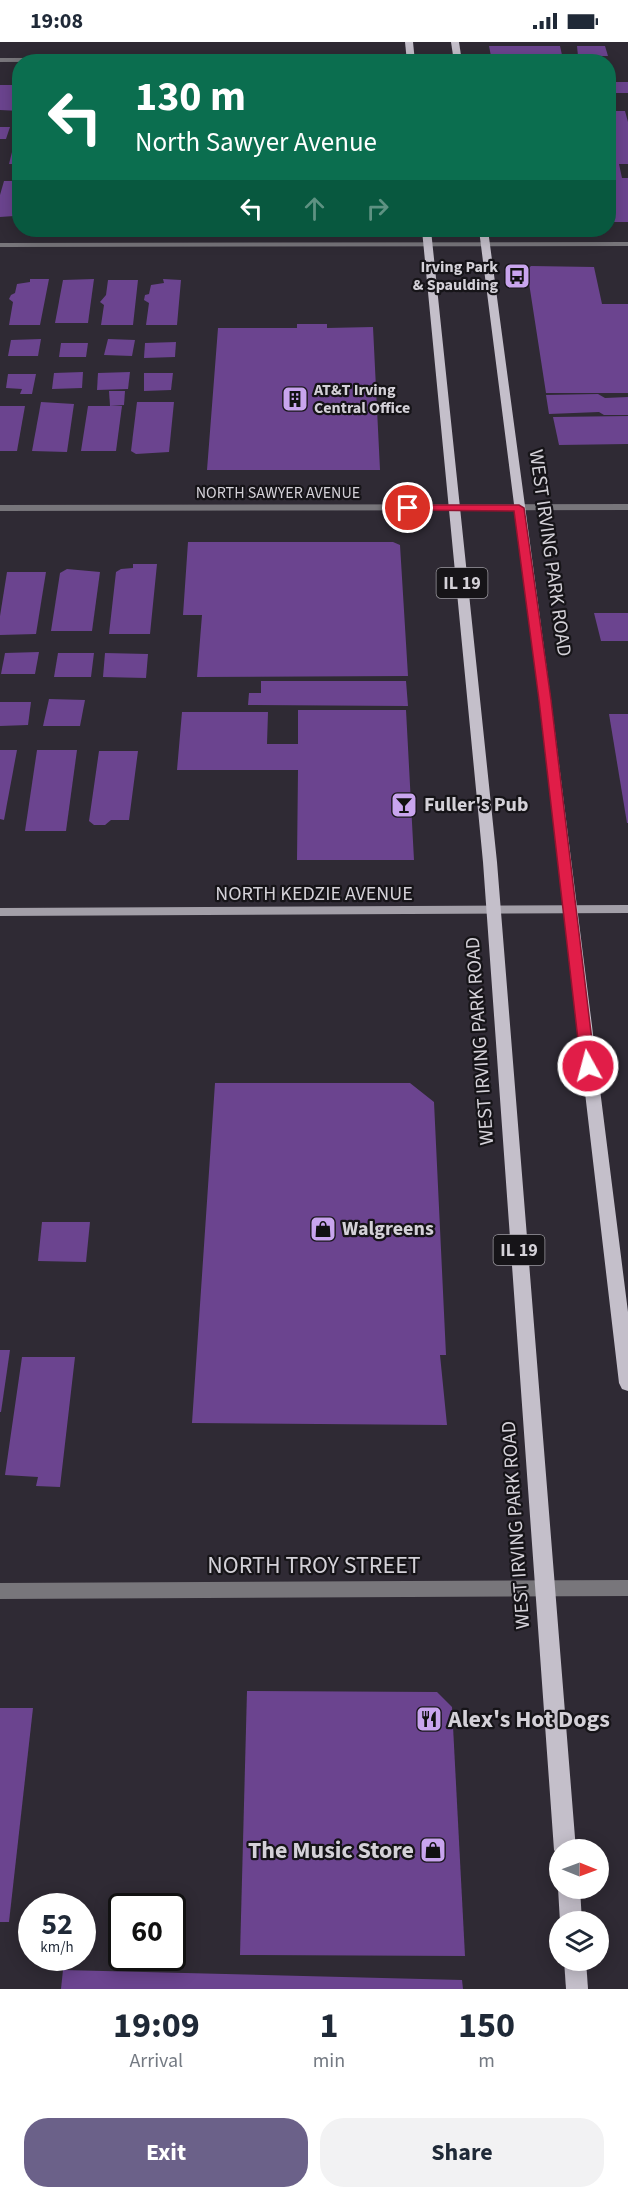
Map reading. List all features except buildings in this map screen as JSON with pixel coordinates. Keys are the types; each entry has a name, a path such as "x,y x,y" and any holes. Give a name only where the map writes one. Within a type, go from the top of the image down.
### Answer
{"main road":[{"name":"WEST IRVING PARK ROAD","path":"426,237 456,508 494,910 564,1839"},
{"name":"WEST IRVING PARK ROAD","path":"484,237 628,1383"},
{"name":"NORTH KEDZIE AVENUE","path":"0,912 628,909"},
{"path":"576,1971 577,1989"}],"street":[{"path":"0,245 628,244"},
{"name":"NORTH SAWYER AVENUE","path":"0,508 628,507"},
{"name":"NORTH TROY STREET","path":"0,1591 628,1588"}],"place":[{"name":"Irving Park & Spaulding","path":"517,276"},
{"name":"AT&T Irving Central Office","path":"295,399"},
{"name":"Fuller's Pub","path":"404,805"},
{"name":"Walgreens","path":"323,1229"},
{"name":"Alex's Hot Dogs","path":"429,1719"},
{"name":"The Music Store","path":"433,1850"}],"route":[{"path":"408,508 519,508 545,700 588,1066"}]}
